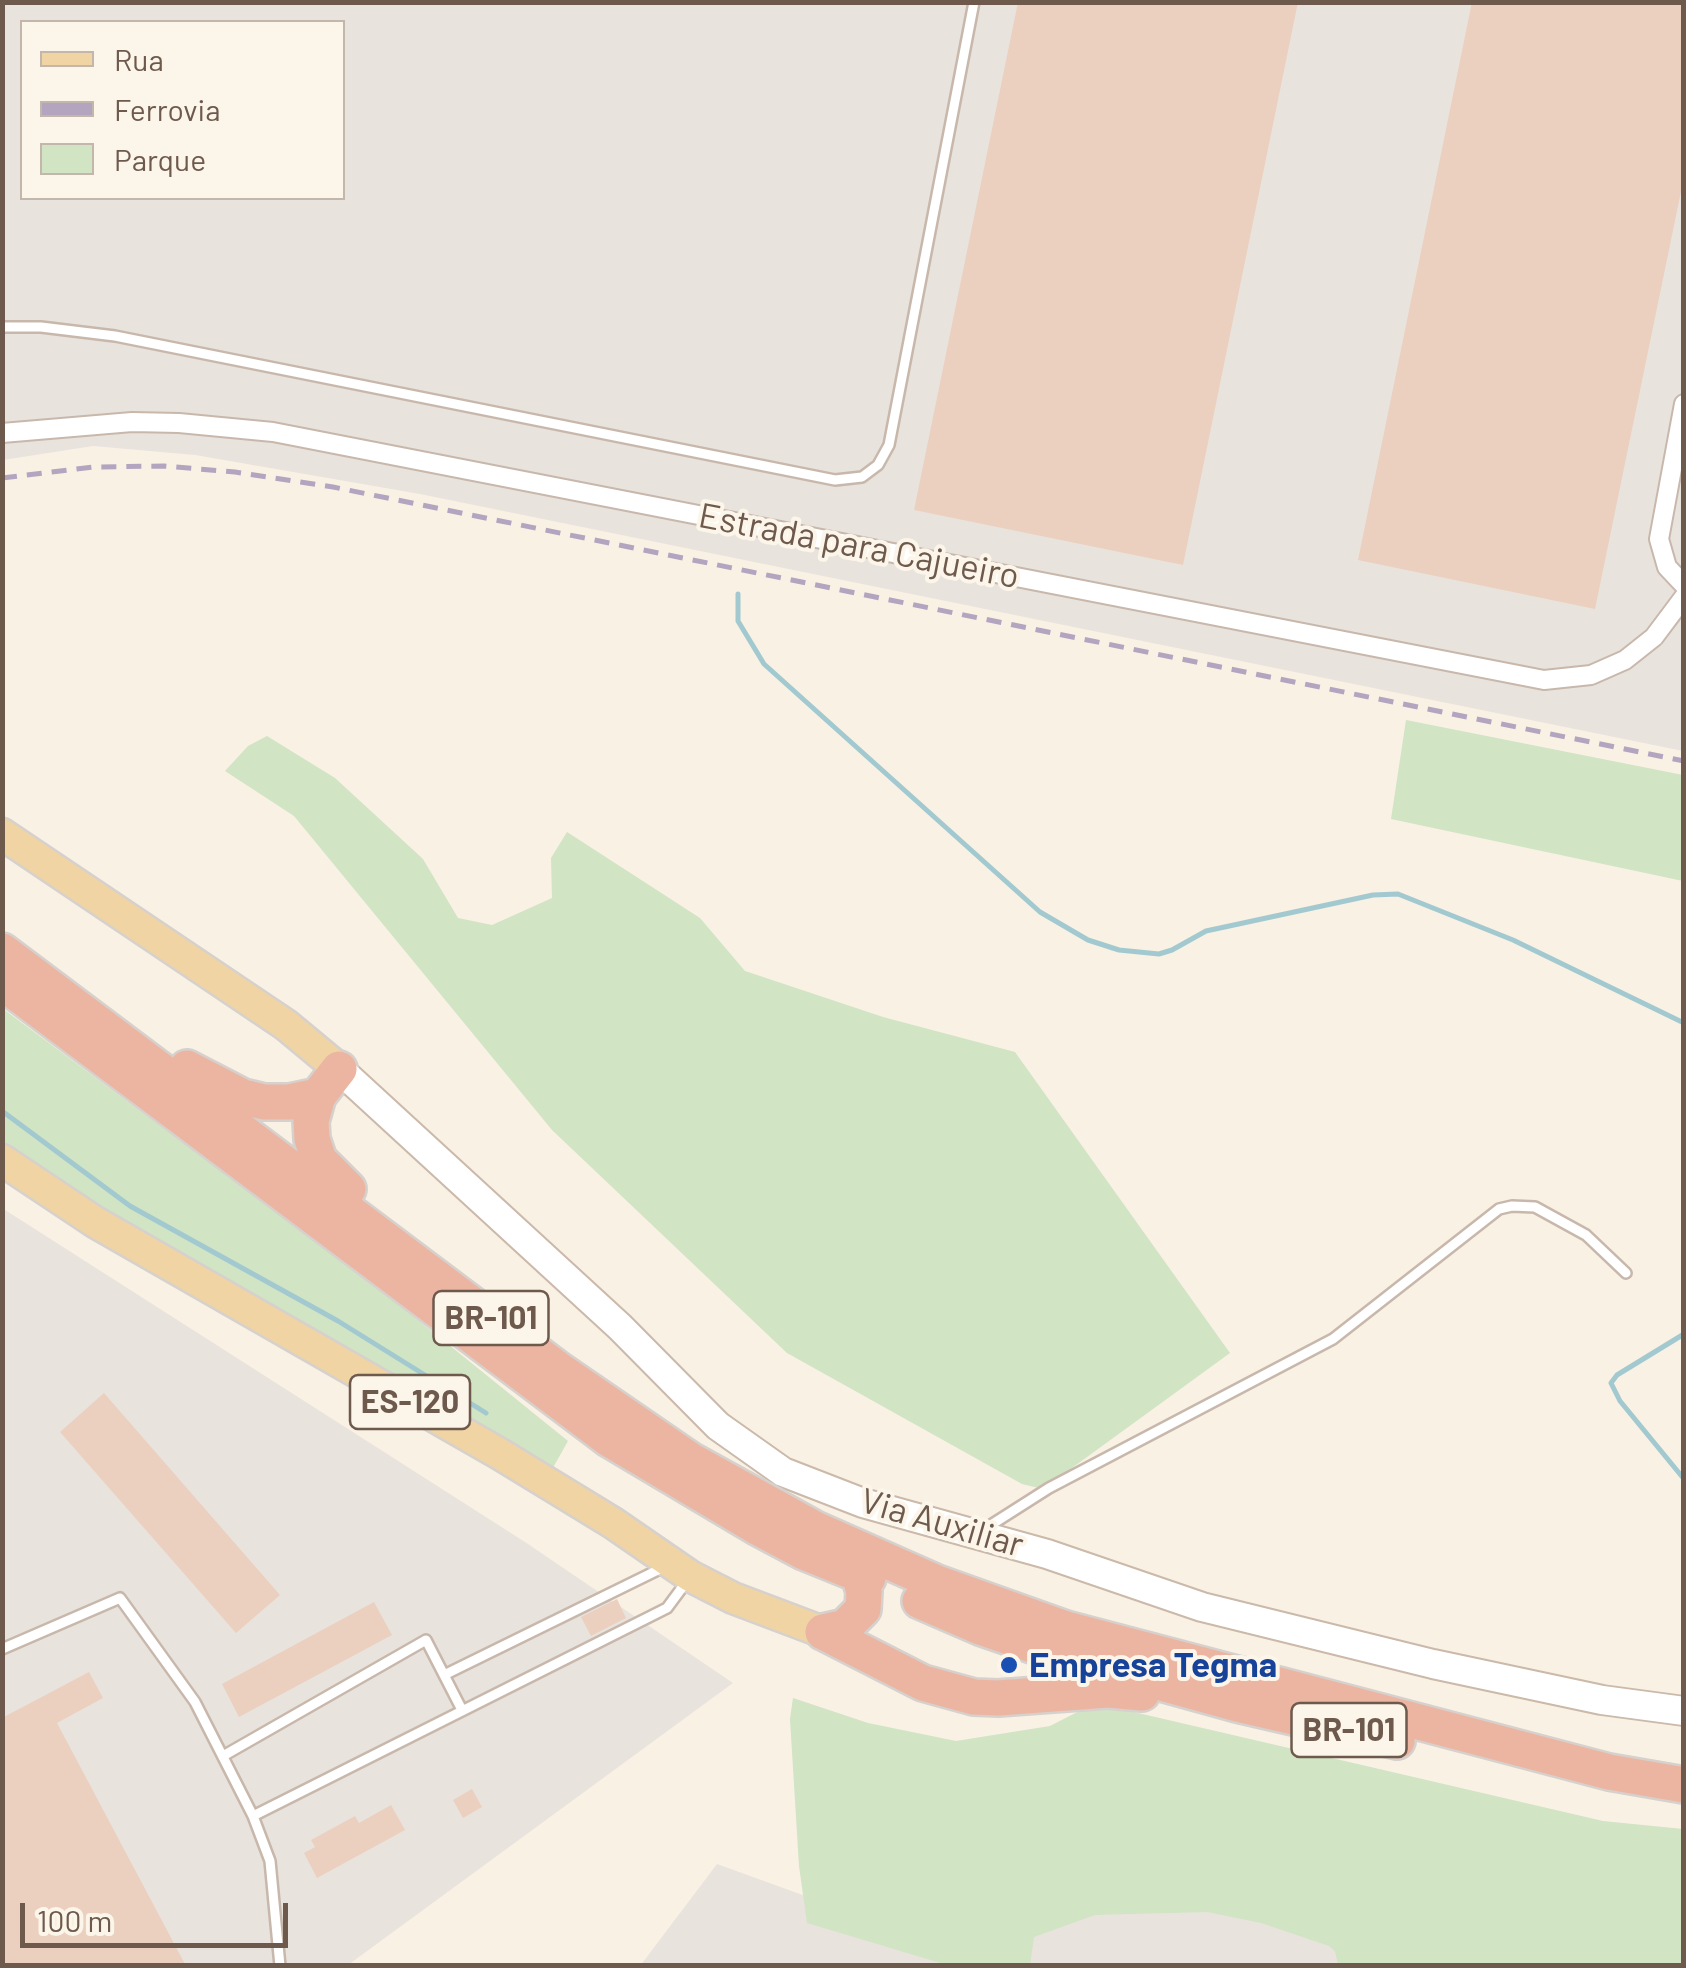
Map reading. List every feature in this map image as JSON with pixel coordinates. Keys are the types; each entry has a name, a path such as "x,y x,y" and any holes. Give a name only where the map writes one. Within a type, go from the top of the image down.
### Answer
{"highway":[{"name":"BR-101","path":"2,951 558,1370 690,1460 815,1528 937,1584 1174,1660 1609,1772 1684,1785"},
{"name":"BR-101","path":"2,982 609,1439 804,1552 980,1626 1066,1657 1591,1792 1684,1810"},
{"path":"50,988 243,1096 264,1102 290,1102 329,1083"},
{"path":"329,1083 311,1120 319,1160 332,1176 396,1227 450,1286"},
{"path":"823,1632 845,1627 862,1609 864,1592 858,1574"},
{"path":"823,1632 923,1683 974,1696 998,1698 1108,1690 1237,1704"}],"main road":[{"path":"2,834 286,1025 329,1083"},
{"name":"ES-120","path":"2,1160 95,1222 500,1454 680,1570 732,1598 823,1632"}],"street":[{"path":"1684,404 1659,539 1666,567 1684,585"},
{"name":"Estrada para Cajueiro","path":"2,432 132,422 273,432 1544,680 1590,675 1624,660 1667,623 1684,598"},
{"name":"Via Auxiliar","path":"329,1083 620,1327 718,1426 783,1472 864,1503 1047,1554 1202,1607 1433,1664 1602,1700 1684,1711"}],"lane":[{"path":"2,327 41,327 115,336 836,480 862,476 878,465 889,445 974,2"},
{"path":"976,1534 1048,1488 1334,1339 1499,1209 1535,1207 1586,1234 1626,1273"},
{"path":"444,1676 680,1570"},
{"path":"252,1816 668,1608 680,1570"},
{"path":"2,1649 120,1598 195,1702 252,1816 270,1861 280,1966"},
{"path":"223,1756 426,1640 462,1710"}],"shaded area":[{"path":"3,3 1683,3 1683,751 420,494 195,455 93,446 3,460"},
{"path":"2,1208 525,1542 733,1683 348,1965 3,1965"},
{"path":"717,1864 996,1965 640,1966"},
{"path":"1198,1895 1371,1929 1373,1966 1006,1966 1017,1910"}],"green space":[{"path":"1406,720 1683,775 1683,881 1391,819"},
{"path":"267,736 335,778 423,859 458,918 492,925 552,898 551,858 567,832 700,918 745,971 883,1017 1015,1052 1230,1353 1043,1489 1022,1484 787,1353 552,1130 294,816 225,771 248,746"},
{"path":"2,1008 381,1290 568,1441 550,1473 480,1444 3,1146"},
{"path":"793,1698 868,1723 956,1741 1050,1726 1095,1703 1603,1821 1683,1829 1683,1965 1338,1965 1335,1951 1329,1946 1261,1923 1207,1912 1095,1915 1034,1937 1030,1965 947,1965 807,1923 799,1866 790,1719"}],"building":[{"path":"1018,2 1298,2 1183,565 914,510"},
{"path":"1472,2 1684,2 1684,177 1595,609 1358,560"},
{"path":"104,1393 280,1595 236,1633 60,1432"},
{"path":"617,1599 626,1618 591,1636 581,1617"},
{"path":"374,1602 392,1635 239,1717 222,1684"},
{"path":"89,1672 103,1698 57,1723 186,1966 2,1966 2,1718"},
{"path":"472,1789 482,1807 463,1818 453,1800"},
{"path":"391,1805 405,1830 317,1878 304,1853 315,1847 311,1840 355,1816 359,1823"}],"waterway":[{"path":"738,594 738,621 764,664 1040,912 1088,940 1119,950 1159,954 1206,931 1373,895 1398,894 1513,940 1684,1023"},
{"path":"2,1111 130,1206 338,1321 486,1413"},
{"path":"1684,1334 1617,1375 1611,1383 1620,1401 1684,1479"}],"railway":[{"path":"2,478 93,467 164,466 333,487 1684,761"}],"place":[{"name":"Empresa Tegma","path":"1009,1665"}]}
